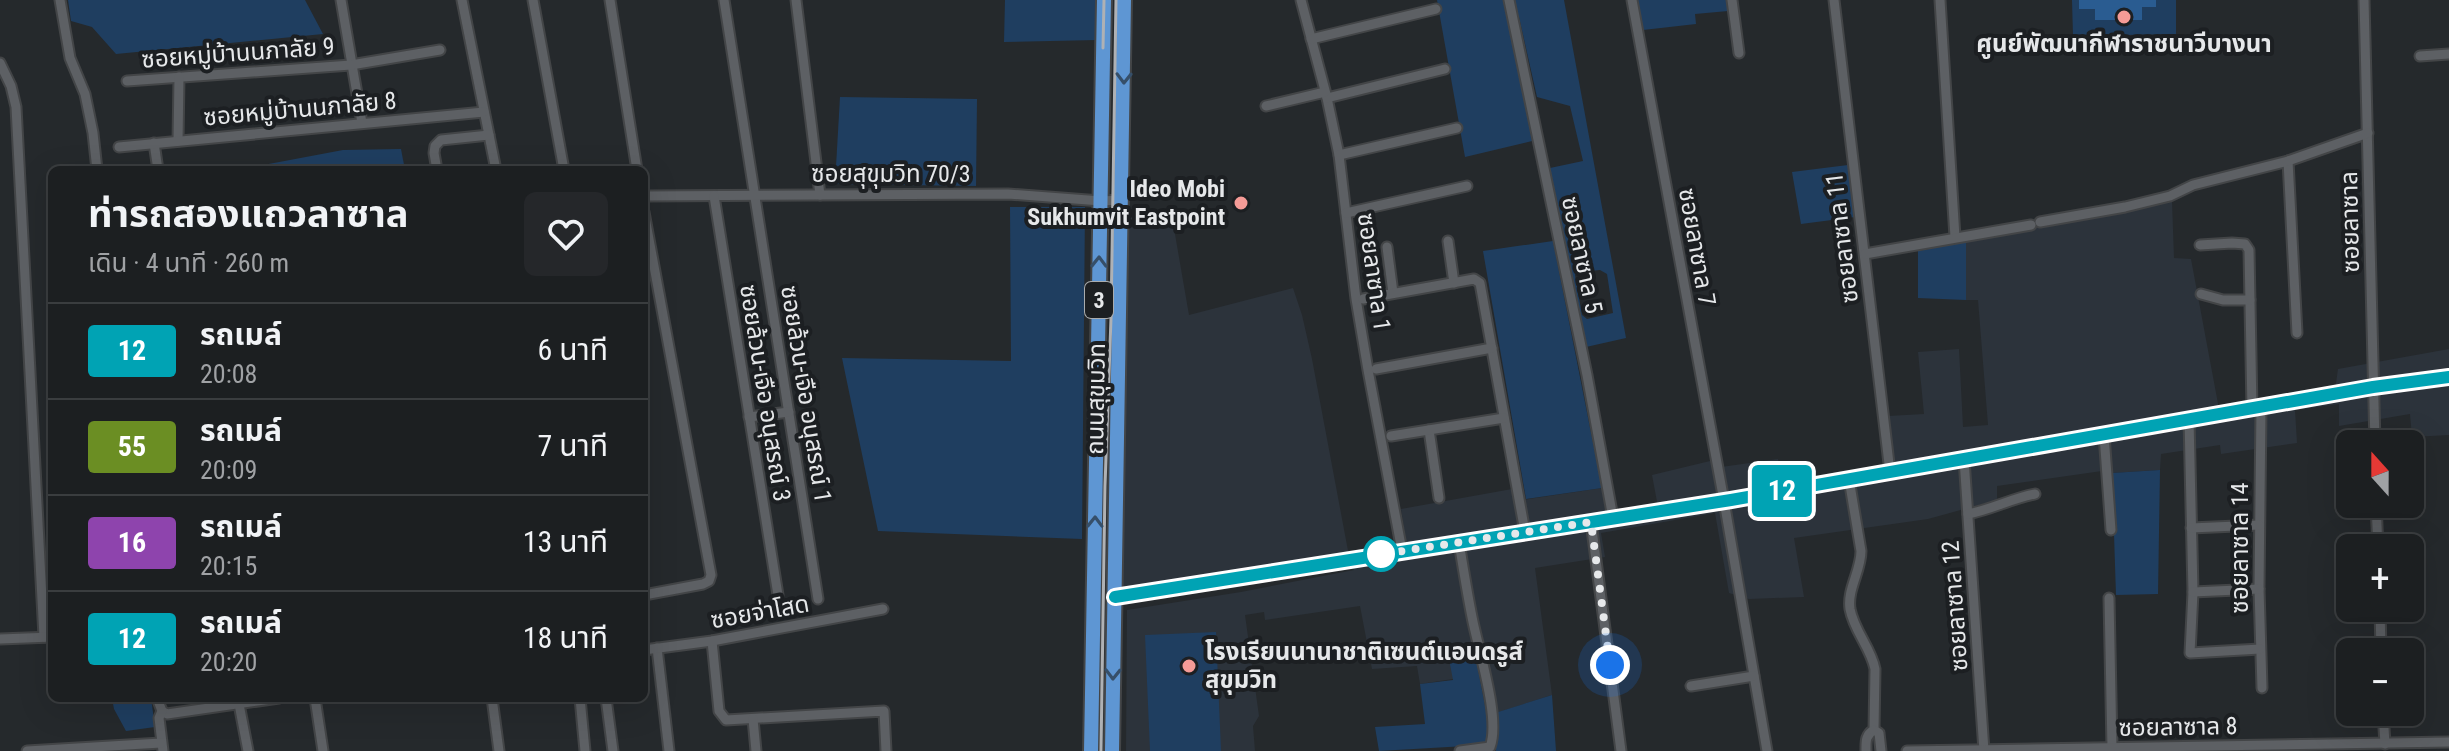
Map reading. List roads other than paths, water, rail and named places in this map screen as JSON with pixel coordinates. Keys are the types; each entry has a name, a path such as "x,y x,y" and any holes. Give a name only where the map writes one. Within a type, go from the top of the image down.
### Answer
{"highway":[{"name":"ถนนสุขุมวิท","path":"1091,751 1104,0"},
{"name":"ถนนสุขุมวิท","path":"1112,751 1124,0"},
{"path":"1094,600 1115,597"}],"street":[{"path":"60,0 70,58 85,94 91,120 97,166"},
{"path":"341,0 362,123"},
{"path":"462,0 495,166"},
{"path":"533,0 563,166"},
{"path":"610,0 636,166"},
{"name":"ซอยล้วน-เจือ อนุสรณ์ 1","path":"724,0 818,599"},
{"path":"796,0 820,195"},
{"name":"ซอยลาซาล 1","path":"1301,0 1339,155 1368,370 1402,551"},
{"name":"ซอยลาซาล 5","path":"1509,0 1587,375 1613,518"},
{"name":"ซอยลาซาล 7","path":"1632,0 1724,501"},
{"path":"1732,0 1739,53"},
{"name":"ซอยลาซาล 11","path":"1834,0 1890,472"},
{"path":"1940,0 1955,237"},
{"name":"ซอยลาซาล","path":"2364,0 2375,430"},
{"path":"1311,39 1436,9"},
{"name":"ซอยหมู่บ้านนภาลัย 9","path":"127,81 351,65 440,50"},
{"path":"2420,56 2449,54"},
{"path":"0,63 11,86 16,107 48,637 0,639"},
{"path":"1266,106 1445,69"},
{"path":"178,141 179,77"},
{"name":"ซอยหมู่บ้านนภาลัย 8","path":"119,147 484,112"},
{"path":"1339,155 1457,128"},
{"path":"1865,254 2125,207 2170,196 2193,185 2288,161 2368,133"},
{"path":"436,166 435,146 441,140 489,135"},
{"path":"154,143 157,166"},
{"path":"2288,161 2297,333"},
{"path":"1346,213 1467,186"},
{"name":"ซอยสุขุมวิท 70/3","path":"648,196 1008,194 1122,200"},
{"name":"ซอยล้วน-เจือ อนุสรณ์ 3","path":"714,196 778,595"},
{"path":"648,234 711,575 709,581 703,584 648,594"},
{"path":"1448,241 1454,283"},
{"name":"ซอยลาซาล 14","path":"2200,245 2232,243 2247,245 2249,250 2257,409 2262,688"},
{"path":"1387,247 1393,293"},
{"path":"1363,299 1478,280 1525,532"},
{"path":"2201,294 2223,300 2250,300"},
{"path":"1376,369 1492,348"},
{"path":"1115,597 1724,501 2373,387 2449,377"},
{"path":"749,417 789,412"},
{"path":"1391,436 1504,418"},
{"path":"2189,419 2193,592 2190,653 2260,649"},
{"path":"1429,430 1439,498"},
{"path":"2104,435 2111,530"},
{"name":"ซอยลาซาล 12","path":"1964,459 1984,751"},
{"path":"1849,479 1861,551 1849,607 1873,660 1874,730 1867,738 1866,751"},
{"path":"1968,514 1995,508 2009,499 2035,494"},
{"path":"1724,501 1767,751"},
{"path":"1591,522 1621,751"},
{"path":"2191,528 2259,525"},
{"path":"1459,542 1493,717 1493,742 1490,747 1460,751"},
{"path":"2193,592 2259,589"},
{"path":"2109,598 2116,749"},
{"name":"ซอยจ่าโสด","path":"648,649 712,641 883,609"},
{"path":"712,641 722,717 726,720 884,711 886,751"},
{"path":"657,648 669,751"},
{"path":"1691,686 1754,676"},
{"path":"27,751 162,747 159,718 162,711 159,702"},
{"path":"162,711 175,713 252,702"},
{"path":"316,702 323,751"},
{"path":"493,702 499,751"},
{"path":"580,702 585,751"},
{"path":"607,702 613,751"},
{"path":"239,704 248,751"},
{"path":"753,719 756,751"},
{"path":"2384,726 2385,744"},
{"path":"1874,730 1881,738 1881,751"},
{"name":"ซอยลาซาล 8","path":"1907,751 2365,747 2449,742"}],"railway":[{"path":"1103,48 1104,0"},
{"path":"1101,751 1116,0"}],"place":[{"name":"ศูนย์พัฒนากีฬาราชนาวีบางนา","path":"2124,17"},
{"name":"Ideo Mobi Sukhumvit Eastpoint","path":"1241,203"},
{"name":"โรงเรียนนานาชาติเซนต์แอนดรูส์ สุขุมวิท","path":"1189,666"}]}
